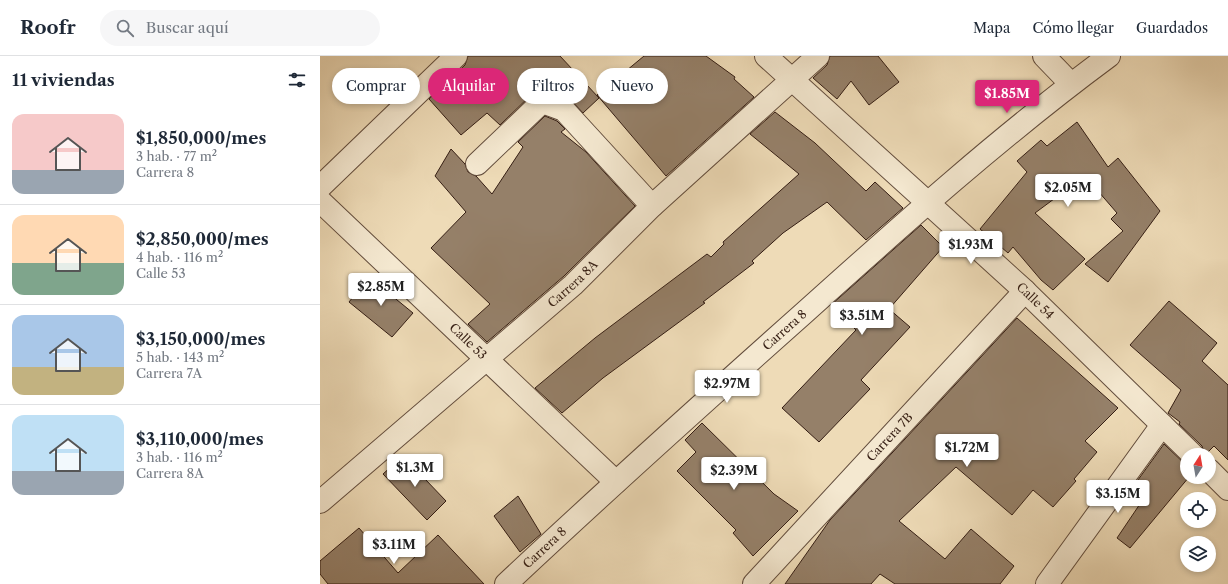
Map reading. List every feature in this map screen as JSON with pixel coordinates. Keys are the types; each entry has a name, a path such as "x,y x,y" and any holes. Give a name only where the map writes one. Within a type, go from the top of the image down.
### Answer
{"street":[{"path":"320,187 456,56"},
{"name":"Calle 54","path":"766,56 1025,291 1186,448"},
{"name":"Carrera 8A","path":"320,502 486,358 573,285 652,206 818,56"},
{"path":"1044,56 1071,84"},
{"name":"Carrera 8","path":"506,584 616,482 928,202 1071,84 1109,56"},
{"path":"477,164 542,102 564,110 652,206"},
{"name":"Calle 53","path":"320,201 616,482"},
{"name":"Carrera 7B","path":"754,584 1025,291"},
{"path":"1047,584 1162,425"},
{"path":"1216,477 1228,489"}],"building":[{"path":"468,56 560,56 571,68 517,68 517,104 522,104 500,125 487,113 461,135 433,104 509,104 509,68 462,68 465,65"},
{"path":"644,56 706,56 735,77 734,79 754,97 666,176 605,104 668,104 668,68 630,68"},
{"path":"830,56 878,56 899,82 869,105 851,81 837,99 813,78 827,65"},
{"path":"588,86 596,95 596,101 583,113 575,104 588,104"},
{"path":"775,112 815,143 866,191 875,182 903,208 866,240 827,202 783,233 752,261 754,263 703,302 705,303 603,378 562,413 535,388 595,338 707,254 711,257 724,244 723,242 799,174 750,134"},
{"path":"545,116 557,121 565,129 561,132 586,152 635,206 564,276 487,342 468,324 490,304 431,248 466,212 435,176 451,149 465,164 468,172 476,176 492,194 523,147 518,142"},
{"path":"1077,122 1108,167 1118,158 1160,211 1108,282 1085,264 1123,231 1111,219 1117,213 1085,176 1035,213 1085,259 1053,290 1041,280 1013,247 1008,253 980,229 1027,172 1017,161 1041,140 1047,146"},
{"path":"921,225 943,247 889,309 910,327 861,380 870,389 819,442 782,408 856,330 831,305"},
{"path":"369,277 413,313 392,337 349,302"},
{"path":"1169,301 1217,343 1202,361 1228,385 1228,460 1214,446 1212,448 1203,448 1179,424 1180,422 1168,413 1181,390 1130,345"},
{"path":"1017,318 1118,408 1085,441 1097,452 1074,479 1076,481 1053,507 1033,490 1012,515 956,467 899,521 945,559 971,529 1014,566 1000,584 895,584 880,574 871,584 785,584 830,520"},
{"path":"702,423 774,494 798,511 753,556 733,533 736,530 677,471 696,452 685,440"},
{"path":"1164,444 1180,459 1180,484 1183,484 1130,548 1117,538 1146,495 1135,484"},
{"path":"403,456 446,501 427,520 383,474"},
{"path":"518,496 541,534 520,552 494,516"},
{"path":"359,528 398,573 438,535 484,584 328,584 320,574 320,561"}]}
